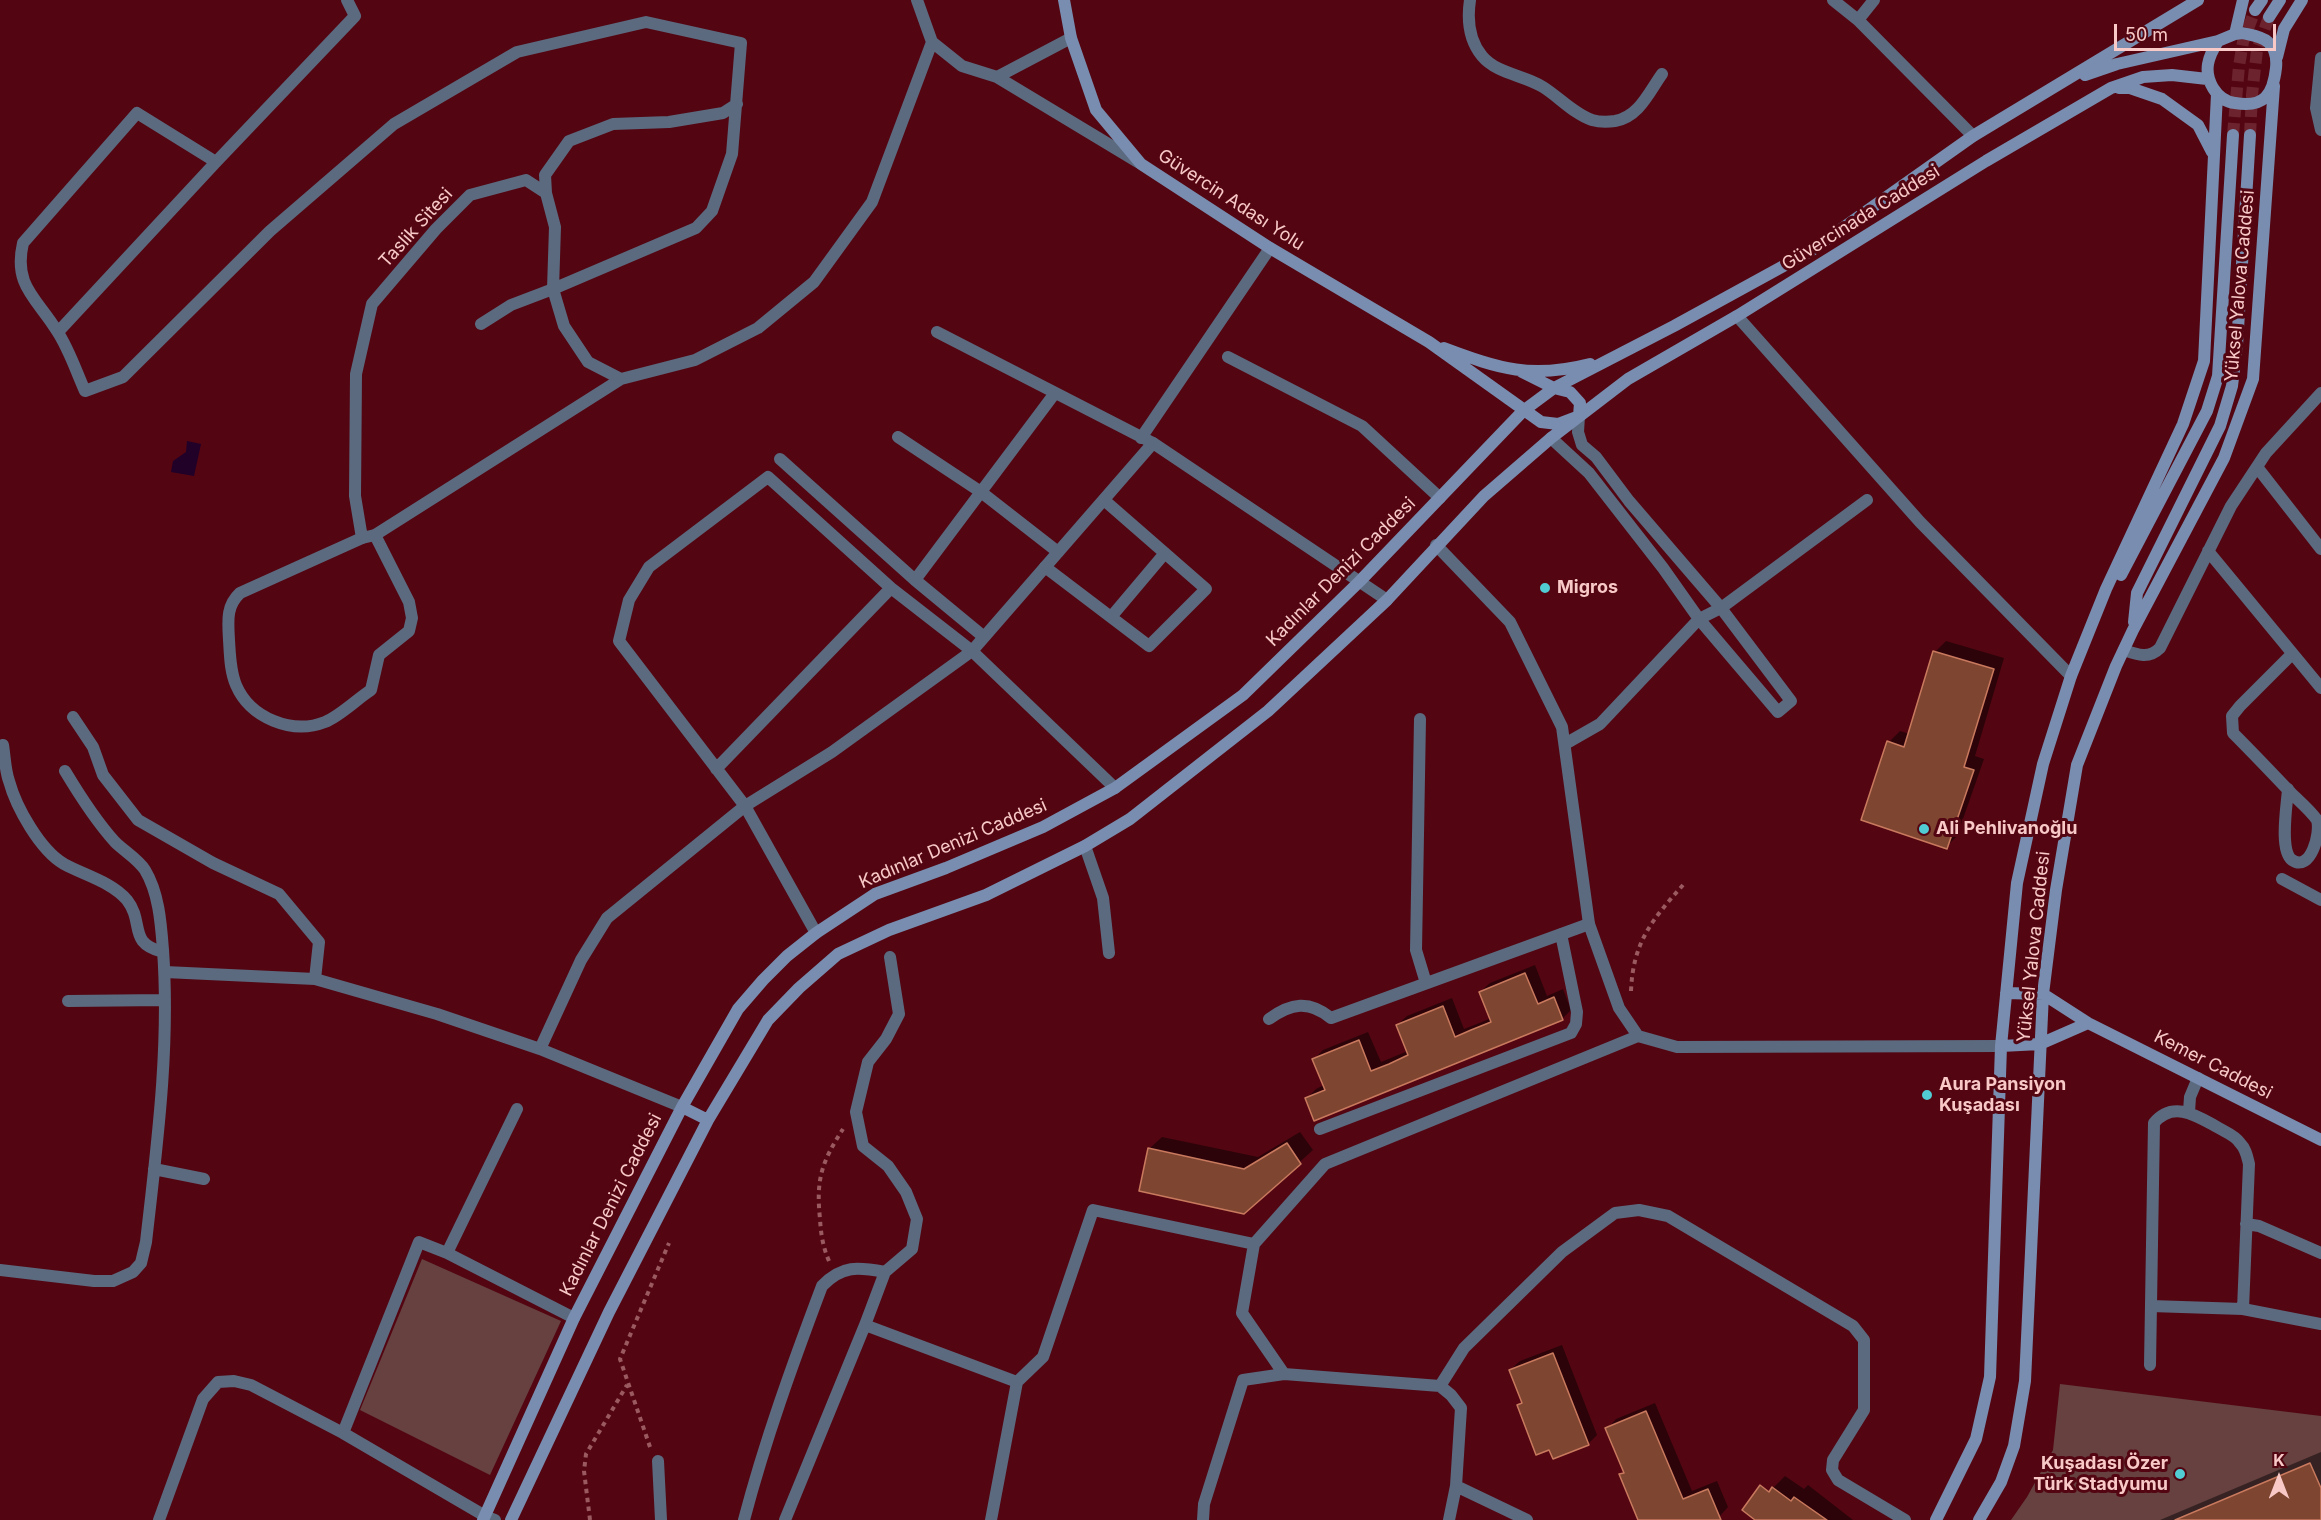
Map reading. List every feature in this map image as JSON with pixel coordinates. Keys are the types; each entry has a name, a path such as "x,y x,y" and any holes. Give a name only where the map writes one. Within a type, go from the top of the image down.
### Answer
{"main road":[{"name":"Güvercin Adası Yolu","path":"1064,0 1071,38 1096,110 1141,164 1270,248 1429,342 1523,411"},
{"name":"Güvercinada Caddesi","path":"1610,359 1809,252 1973,136 2198,0"},
{"path":"2235,34 2243,0"},
{"path":"2269,17 2280,0"},
{"path":"2218,40 2207,67 2207,79 2217,94 2228,102 2246,105 2257,103 2267,96 2274,86 2277,57 2284,29 2302,0"},
{"path":"2063,82 2117,63 2235,34 2254,36 2268,42 2277,57"},
{"name":"Güvercinada Caddesi","path":"1551,438 1628,379 1737,316 1986,161 2111,88 2143,77 2172,75 2207,79"},
{"name":"Yüksel Yalova Caddesi","path":"1978,1520 2001,1482 2014,1446 2025,1381 2043,994 2056,890 2077,765 2133,630 2224,458 2253,379 2274,86"},
{"path":"2111,88 2130,88 2162,99 2198,125 2214,154"},
{"name":"Yüksel Yalova Caddesi","path":"1936,1520 1976,1439 1990,1377 2001,1046 2017,884 2043,764 2071,676 2106,589 2183,424 2204,361 2217,94"},
{"path":"2088,637 2207,411 2218,376 2234,135"},
{"path":"2133,630 2137,593 2220,426 2232,386 2237,345 2250,135"},
{"name":"Güvercin Adası Yolu","path":"1429,342 1484,363 1522,372 1570,369 1610,359"},
{"name":"Kadınlar Denizi Caddesi","path":"488,1519 574,1318 681,1107 738,1009 787,956 816,933 874,894 946,868 1043,827 1115,788 1243,695 1360,581 1523,411 1554,388 1610,359"},
{"path":"1522,372 1554,388 1570,392 1580,404 1579,416 1558,424 1541,422 1523,411"},
{"path":"511,1520 609,1312 708,1120 768,1020 798,988 838,954 889,930 986,895 1085,846 1130,819 1268,711 1387,600 1484,496 1551,438 1523,411"},
{"path":"2006,993 2043,994"},
{"name":"Kemer Caddesi","path":"2043,994 2088,1023 2321,1140"},
{"path":"2001,1046 2040,1044 2088,1023"},
{"path":"681,1107 708,1120"}],"street":[{"path":"58,332 355,16 347,0"},
{"path":"917,0 932,42 962,66 997,77 1141,164"},
{"path":"1470,0 1468,22 1480,54 1494,68 1524,77 1544,87 1582,116 1593,120 1617,121 1636,112 1662,74"},
{"path":"1833,0 1858,20 1973,136"},
{"path":"1858,20 1874,0"},
{"path":"216,162 137,113 23,243 19,260 23,283 58,332 85,391 123,376 270,231 394,124 517,52 646,21 741,43 732,154 712,211 696,228 511,305 481,324"},
{"path":"997,77 1071,38"},
{"path":"375,535 411,610 409,631 379,655 371,690 325,722 300,727 289,726 267,718 244,699 231,673 228,616 231,603 240,593 362,538 375,535 621,379 695,360 758,328 814,282 872,202 932,42"},
{"path":"2321,58 2316,108 2321,130"},
{"path":"621,379 588,362 564,326 553,289 555,227 546,194 545,175 568,141 613,124 669,122 723,113 737,104"},
{"name":"Taslik Sitesi","path":"362,538 355,496 356,374 372,304 436,229 470,195 525,180 546,194"},
{"path":"540,1049 581,960 607,918 745,806 832,752 972,651 1104,500 1147,440 1270,248"},
{"path":"1737,316 1920,522 2071,676"},
{"path":"937,332 1147,440 1387,600"},
{"path":"1228,357 1362,426 1440,498"},
{"path":"915,580 1055,393"},
{"path":"2124,650 2149,655 2160,648 2231,506 2266,453 2320,395"},
{"path":"1551,438 1589,474 1663,568 1699,619 1778,712 1791,701 1721,608 1629,501 1596,457 1582,446 1578,432 1579,416"},
{"path":"898,437 981,492 1058,552"},
{"path":"780,459 915,580 984,637"},
{"path":"2257,467 2321,549"},
{"path":"816,933 745,806 619,641 629,600 649,567 768,477 891,588 972,651 1115,788"},
{"path":"1045,567 1149,646 1206,589 1104,500"},
{"path":"1565,744 1600,724 1699,619 1721,608 1867,500"},
{"path":"1436,545 1510,622 1562,727 1589,924 1619,1008 1638,1036"},
{"path":"2208,551 2321,688"},
{"path":"1111,617 1165,553"},
{"path":"716,769 891,588"},
{"path":"2288,789 2284,845 2290,858 2295,862 2307,861 2312,855 2319,835 2318,821 2288,789 2234,733 2232,716 2292,654"},
{"path":"73,717 93,747 102,775 138,820 213,863 279,894 319,942 315,979"},
{"path":"1420,719 1416,950 1426,983"},
{"path":"3,745 9,781 21,811 43,845 62,863 87,874 120,894 128,902 135,917 141,940 150,948 164,952"},
{"path":"0,1270 103,1282 122,1278 133,1272 141,1263 146,1242 164,1059 164,952 156,899 145,869 116,843 87,808 65,771"},
{"path":"1085,846 1103,898 1109,953"},
{"path":"2282,879 2321,900"},
{"path":"1269,1019 1284,1009 1299,1005 1316,1008 1331,1018 1589,924"},
{"path":"1320,1129 1571,1033 1576,1024 1577,1012 1561,934"},
{"path":"785,1520 885,1272 912,1249 918,1219 906,1192 888,1166 862,1146 856,1112 868,1062 886,1039 899,1014 890,957"},
{"path":"165,972 315,979 437,1014 540,1049 681,1107"},
{"path":"68,1001 165,1000"},
{"path":"1284,1374 1242,1313 1254,1244 1324,1164 1638,1036 1677,1047 2001,1046"},
{"path":"2188,1112 2190,1097 2198,1078"},
{"path":"447,1253 517,1108"},
{"path":"2150,1365 2154,1123 2168,1112 2188,1112 2233,1136 2242,1144 2247,1154 2249,1164 2243,1309"},
{"path":"154,1169 204,1179"},
{"path":"991,1520 1017,1382 1043,1357 1093,1210 1254,1244"},
{"path":"1440,1386 1464,1348 1562,1252 1616,1213 1639,1210 1668,1215 1853,1326 1864,1340 1864,1410 1833,1460 1832,1470 1838,1480 1904,1520"},
{"path":"2246,1224 2259,1226 2321,1253"},
{"path":"343,1433 419,1242 447,1253 574,1318"},
{"path":"744,1520 758,1468 822,1286 834,1273 860,1268 885,1272"},
{"path":"2151,1306 2243,1309 2321,1324"},
{"path":"865,1325 1017,1382"},
{"path":"1203,1520 1204,1504 1243,1380 1284,1374 1440,1386 1451,1395 1461,1408 1456,1486 1449,1520"},
{"path":"159,1520 203,1399 218,1382 234,1381 251,1385 343,1433 488,1519"},
{"path":"658,1461 661,1520"},
{"path":"1456,1486 1527,1520"}],"path":[{"path":"1619,1008 1631,999 1632,970 1644,934 1683,885"},
{"path":"834,1273 822,1247 817,1191 825,1160 856,1112"},
{"path":"658,1461 652,1452 620,1359 669,1243"},
{"path":"590,1520 584,1471 586,1454 627,1384"}],"shaded area":[{"path":"187,441 201,444 194,476 171,472 173,461 186,452"},
{"path":"422,1259 561,1321 490,1475 360,1410"},
{"name":"Kuşadası Özer Türk Stadyumu","path":"2060,1384 2321,1416 2321,1520 2011,1520 2027,1497 2053,1450"}],"building":[{"path":"1933,651 1994,669 1964,767 1974,770 1947,849 1861,820 1887,741 1904,747"},
{"path":"1525,973 1538,1004 1554,997 1563,1020 1314,1121 1305,1098 1325,1090 1312,1059 1359,1040 1371,1071 1389,1064 1408,1055 1396,1025 1443,1006 1455,1037 1491,1022 1479,992"},
{"path":"1287,1143 1301,1164 1244,1214 1139,1191 1148,1148 1244,1169"},
{"path":"1553,1353 1589,1445 1553,1459 1549,1450 1536,1455 1517,1405 1522,1403 1509,1370"},
{"path":"1646,1411 1683,1499 1708,1489 1721,1520 1638,1520 1619,1474 1624,1473 1605,1428"},
{"path":"2310,1463 2321,1488 2321,1520 2175,1520"},
{"path":"1760,1485 1769,1492 1772,1487 1791,1501 1794,1497 1827,1520 1755,1520 1742,1510"}],"tunnel":[{"path":"2233,135 2243,42 2255,10"},
{"path":"2250,135 2257,50 2269,17"}],"place":[{"name":"Migros","path":"1545,588"},
{"name":"Ali Pehlivanoğlu","path":"1924,829"},
{"name":"Aura Pansiyon Kuşadası","path":"1927,1095"},
{"name":"Kuşadası Özer Türk Stadyumu","path":"2180,1474"}]}
